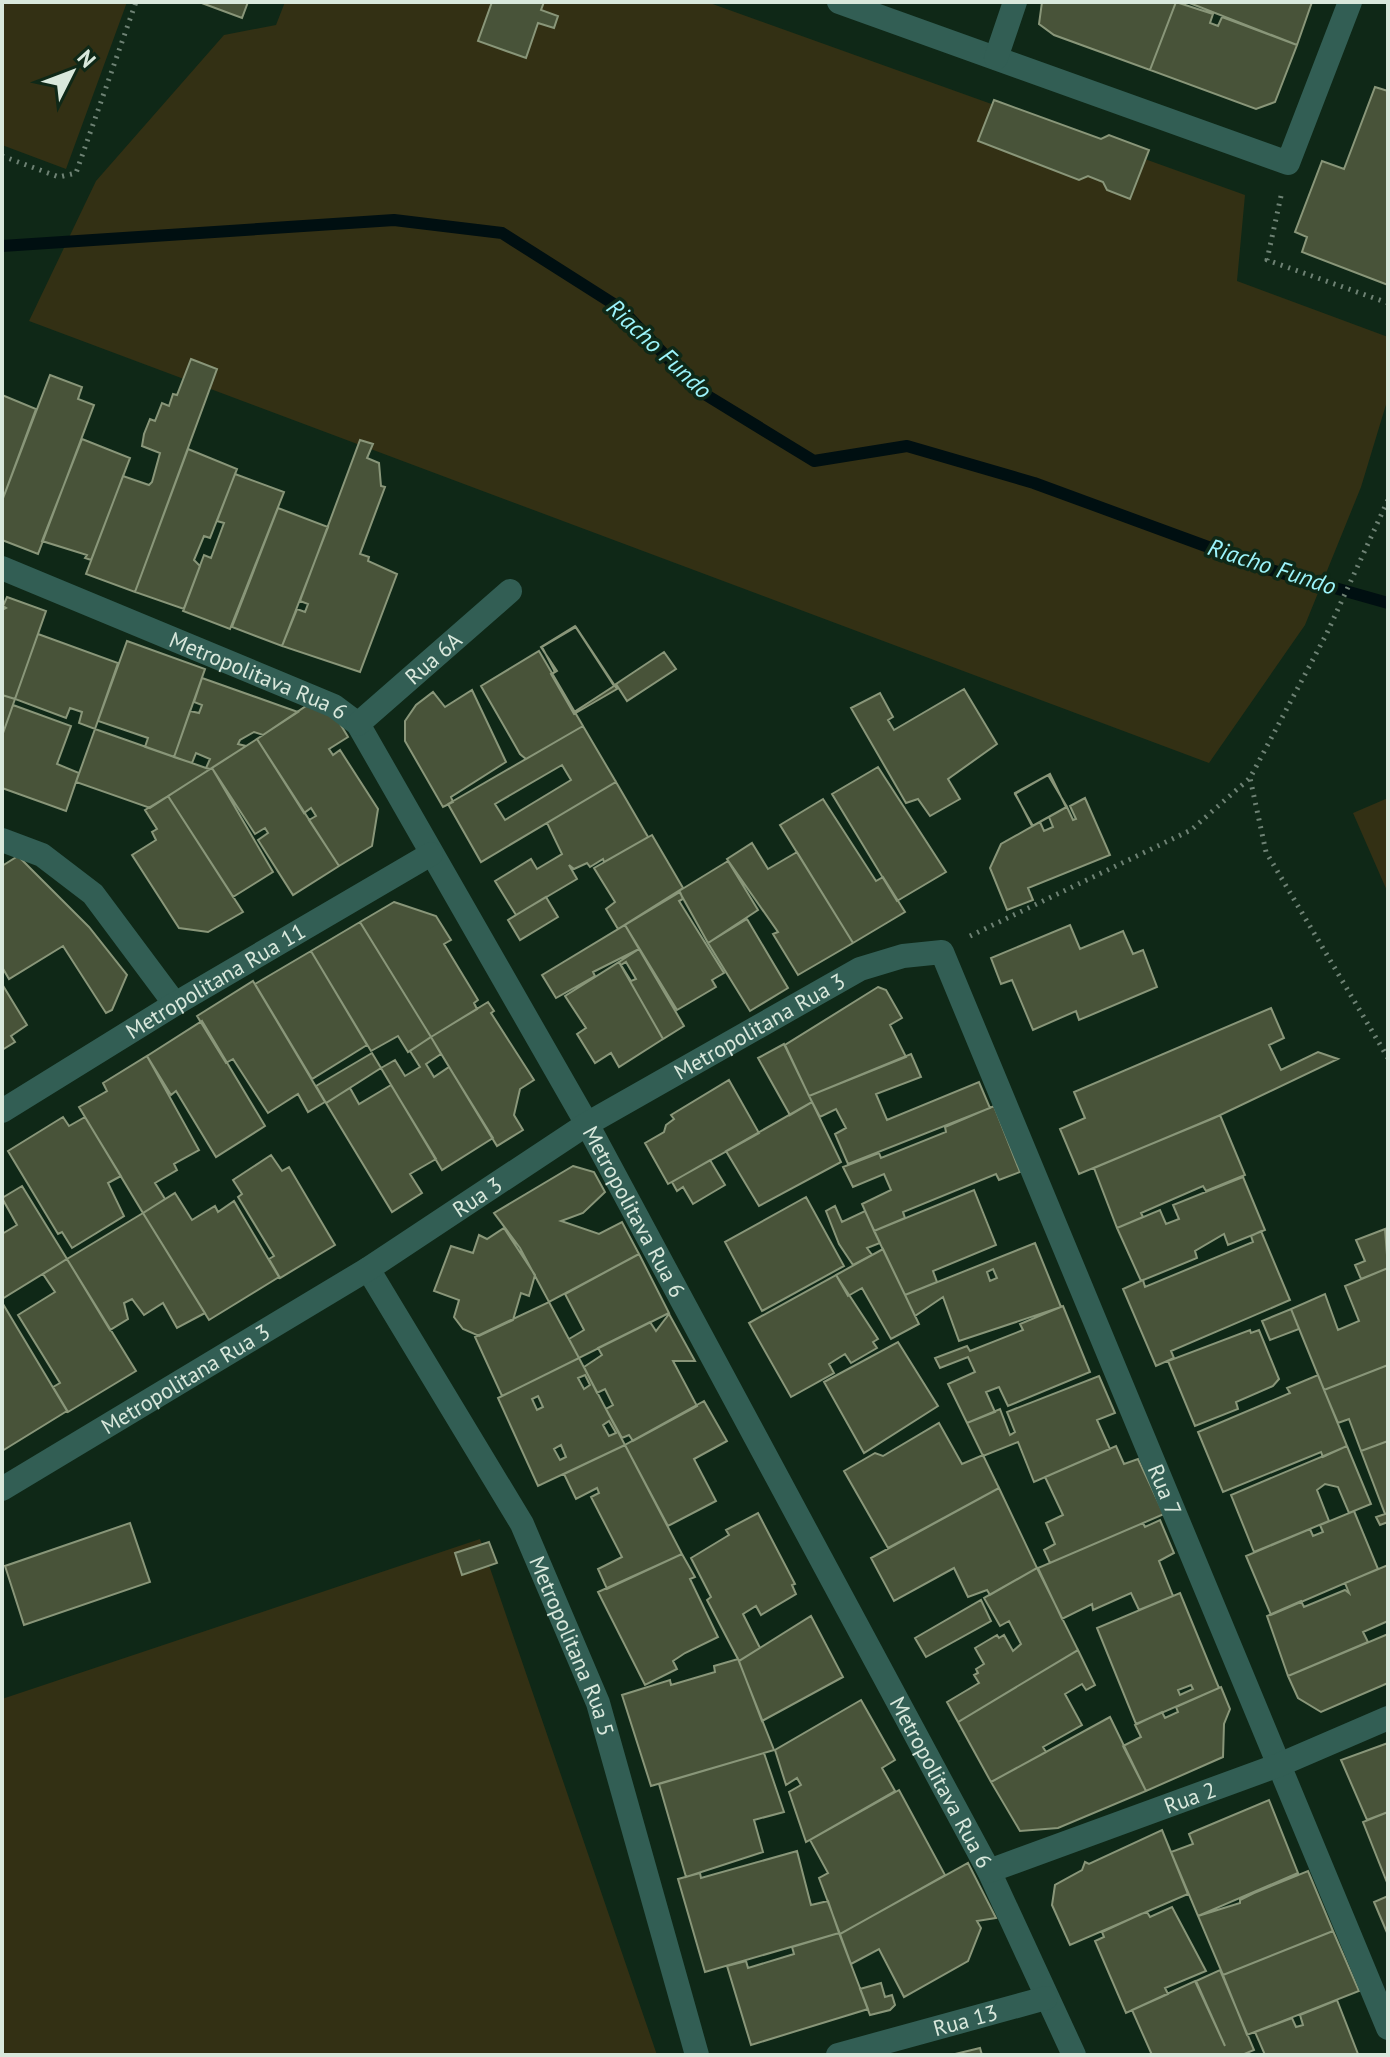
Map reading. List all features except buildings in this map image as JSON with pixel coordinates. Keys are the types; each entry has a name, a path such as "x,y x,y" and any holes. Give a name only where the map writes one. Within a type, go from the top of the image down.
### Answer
{"street":[{"path":"839,2 1288,163 1350,2"},
{"path":"996,58 1015,2"},
{"name":"Metropolitava Rua 6","path":"2,568 334,706 358,724 587,1124 989,1871 1074,2055"},
{"name":"Rua 6A","path":"358,724 510,591"},
{"path":"2,840 42,855 93,894 175,1004"},
{"name":"Metropolitana Rua 11","path":"2,1111 175,1004 431,854"},
{"name":"Metropolitana Rua 3","path":"587,1124 860,969 903,956 942,952"},
{"name":"Rua 7","path":"942,952 1388,2028"},
{"name":"Rua 3","path":"368,1269 587,1124"},
{"name":"Metropolitana Rua 3","path":"2,1489 368,1269"},
{"name":"Metropolitana Rua 5","path":"368,1269 522,1524 598,1703 697,2055"},
{"name":"Rua 2","path":"989,1871 1279,1765 1388,1718"},
{"name":"Rua 13","path":"838,2055 1046,1998"}],"path":[{"path":"2,156 59,177 76,173 136,2"},
{"path":"1288,163 1267,260 1388,303"},
{"path":"942,952 982,929 1191,830 1250,778 1327,633 1388,500"},
{"path":"1250,778 1266,852 1388,1058"}],"shaded area":[{"path":"2,2 127,2 66,169 2,145"},
{"path":"285,2 707,2 1245,195 1237,281 1388,337 1388,398 1361,487 1305,625 1209,763 29,321 96,181 224,35 276,25"},
{"path":"1388,798 1388,893 1353,813"},
{"path":"480,1539 657,2055 2,2055 2,1699"}],"waterway":[{"name":"Riacho Fundo","path":"2,246 394,220 502,233 620,308 698,390 814,461 907,446 1034,483 1271,570 1388,603"}]}
